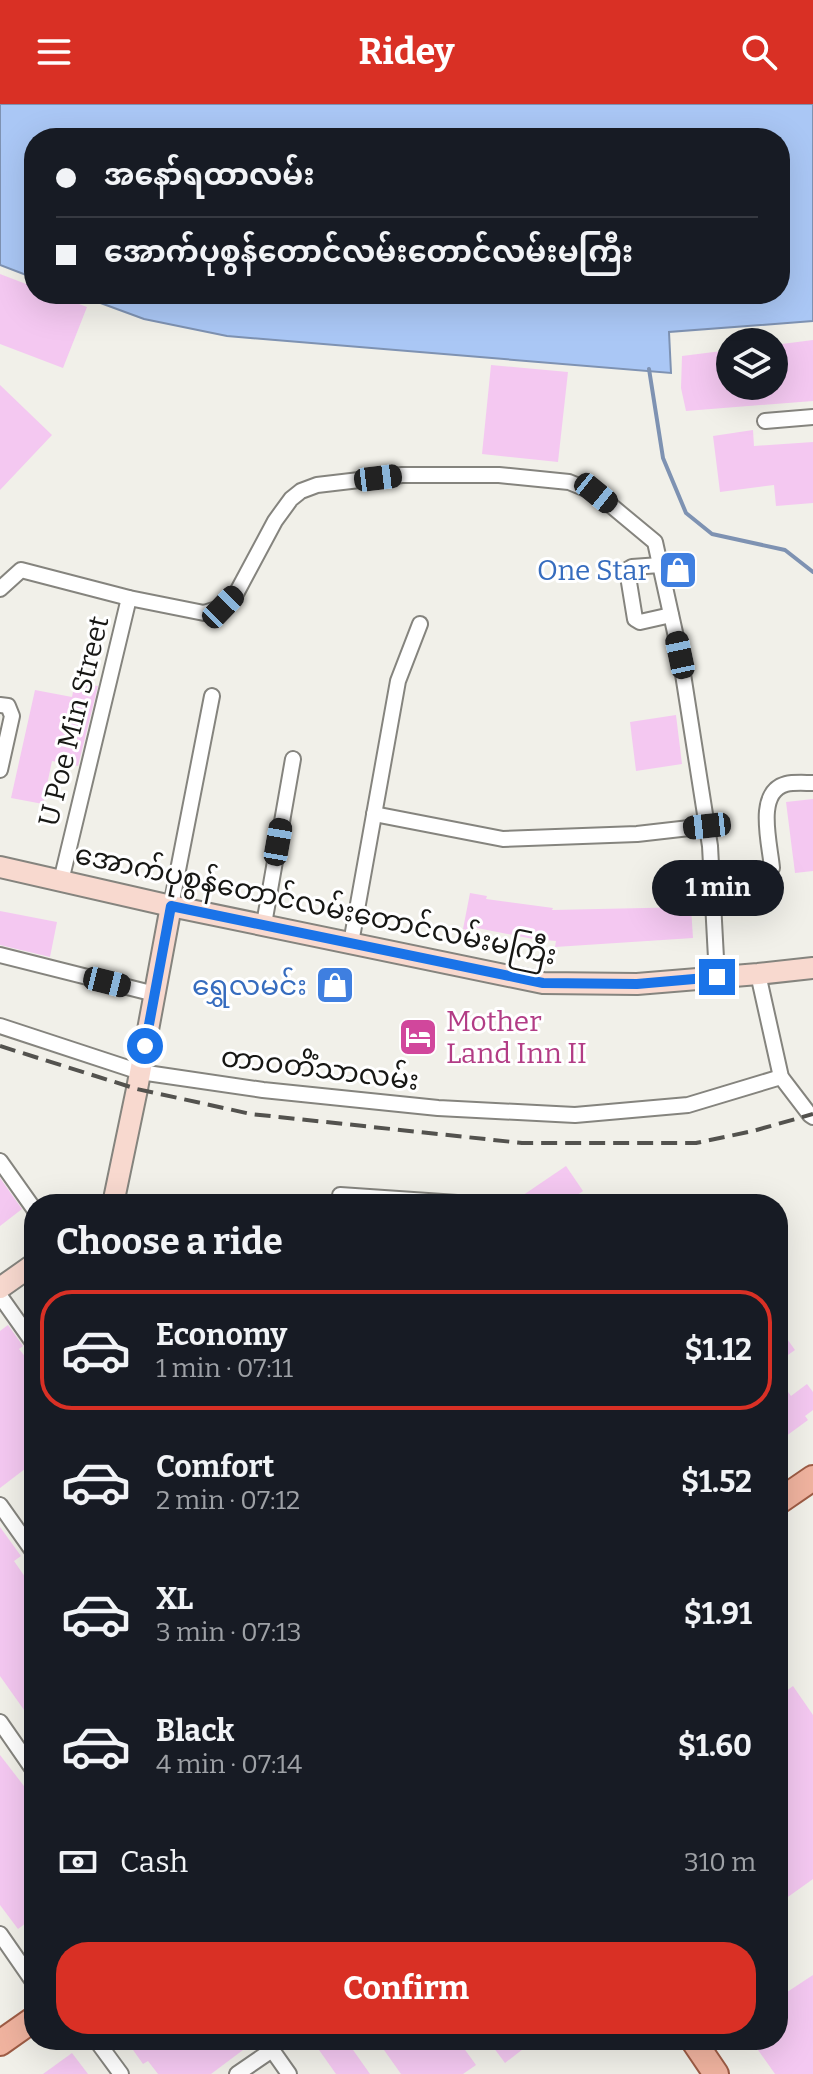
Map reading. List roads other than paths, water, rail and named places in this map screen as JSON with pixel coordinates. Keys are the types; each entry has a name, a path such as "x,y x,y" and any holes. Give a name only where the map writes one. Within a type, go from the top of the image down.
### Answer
{"main road":[{"name":"အောက်ပုစွန်တောင်လမ်းတောင်လမ်းမကြီး","path":"0,867 171,906 543,983 637,984 813,968"},
{"path":"115,1194 171,906"},
{"path":"0,1288 24,1271"},
{"path":"788,1495 813,1478"},
{"path":"0,2043 24,2026"},
{"path":"700,2050 716,2074"}],"street":[{"path":"765,421 813,417"},
{"path":"0,589 21,570 129,598 204,613 223,607 237,592 284,508 301,491 317,485 402,475 499,475 569,482 596,493 655,542 680,655 710,846 717,977"},
{"path":"660,565 627,570 635,619 640,622 671,615"},
{"name":"U Poe Min Street","path":"61,881 129,598"},
{"path":"351,943 398,681 420,624"},
{"path":"171,906 212,696"},
{"path":"0,705 8,706 12,716 0,770"},
{"path":"264,924 293,759"},
{"path":"772,868 766,805 773,792 785,784 813,783"},
{"path":"374,814 503,839 637,834 707,826"},
{"path":"0,955 155,994"},
{"path":"758,974 781,1077 813,1117"},
{"name":"တာဝတိံသာလမ်း","path":"0,1026 140,1072 263,1090 438,1108 575,1115 688,1105 781,1077"},
{"path":"0,1161 24,1195"},
{"path":"0,1296 24,1330"},
{"path":"0,1505 24,1539"},
{"path":"0,1722 24,1757"},
{"path":"0,1934 24,1969"},
{"path":"103,2050 121,2074"},
{"path":"237,2074 263,2050"},
{"path":"272,2050 289,2074"}],"water":[{"path":"0,104 813,104 813,321 669,332 671,373 227,336 144,319 103,304 790,304 790,128 24,128 24,274 0,265"}],"waterway":[{"path":"649,369 663,458 686,513 712,534 785,550 813,572"}],"railway":[{"path":"0,1046 137,1089 251,1114 522,1143 696,1143 813,1114"}],"place":[{"name":"One Star","path":"678,570"},
{"name":"ရွှေလမင်း","path":"335,985"},
{"name":"Mother Land Inn II","path":"418,1037"}]}
